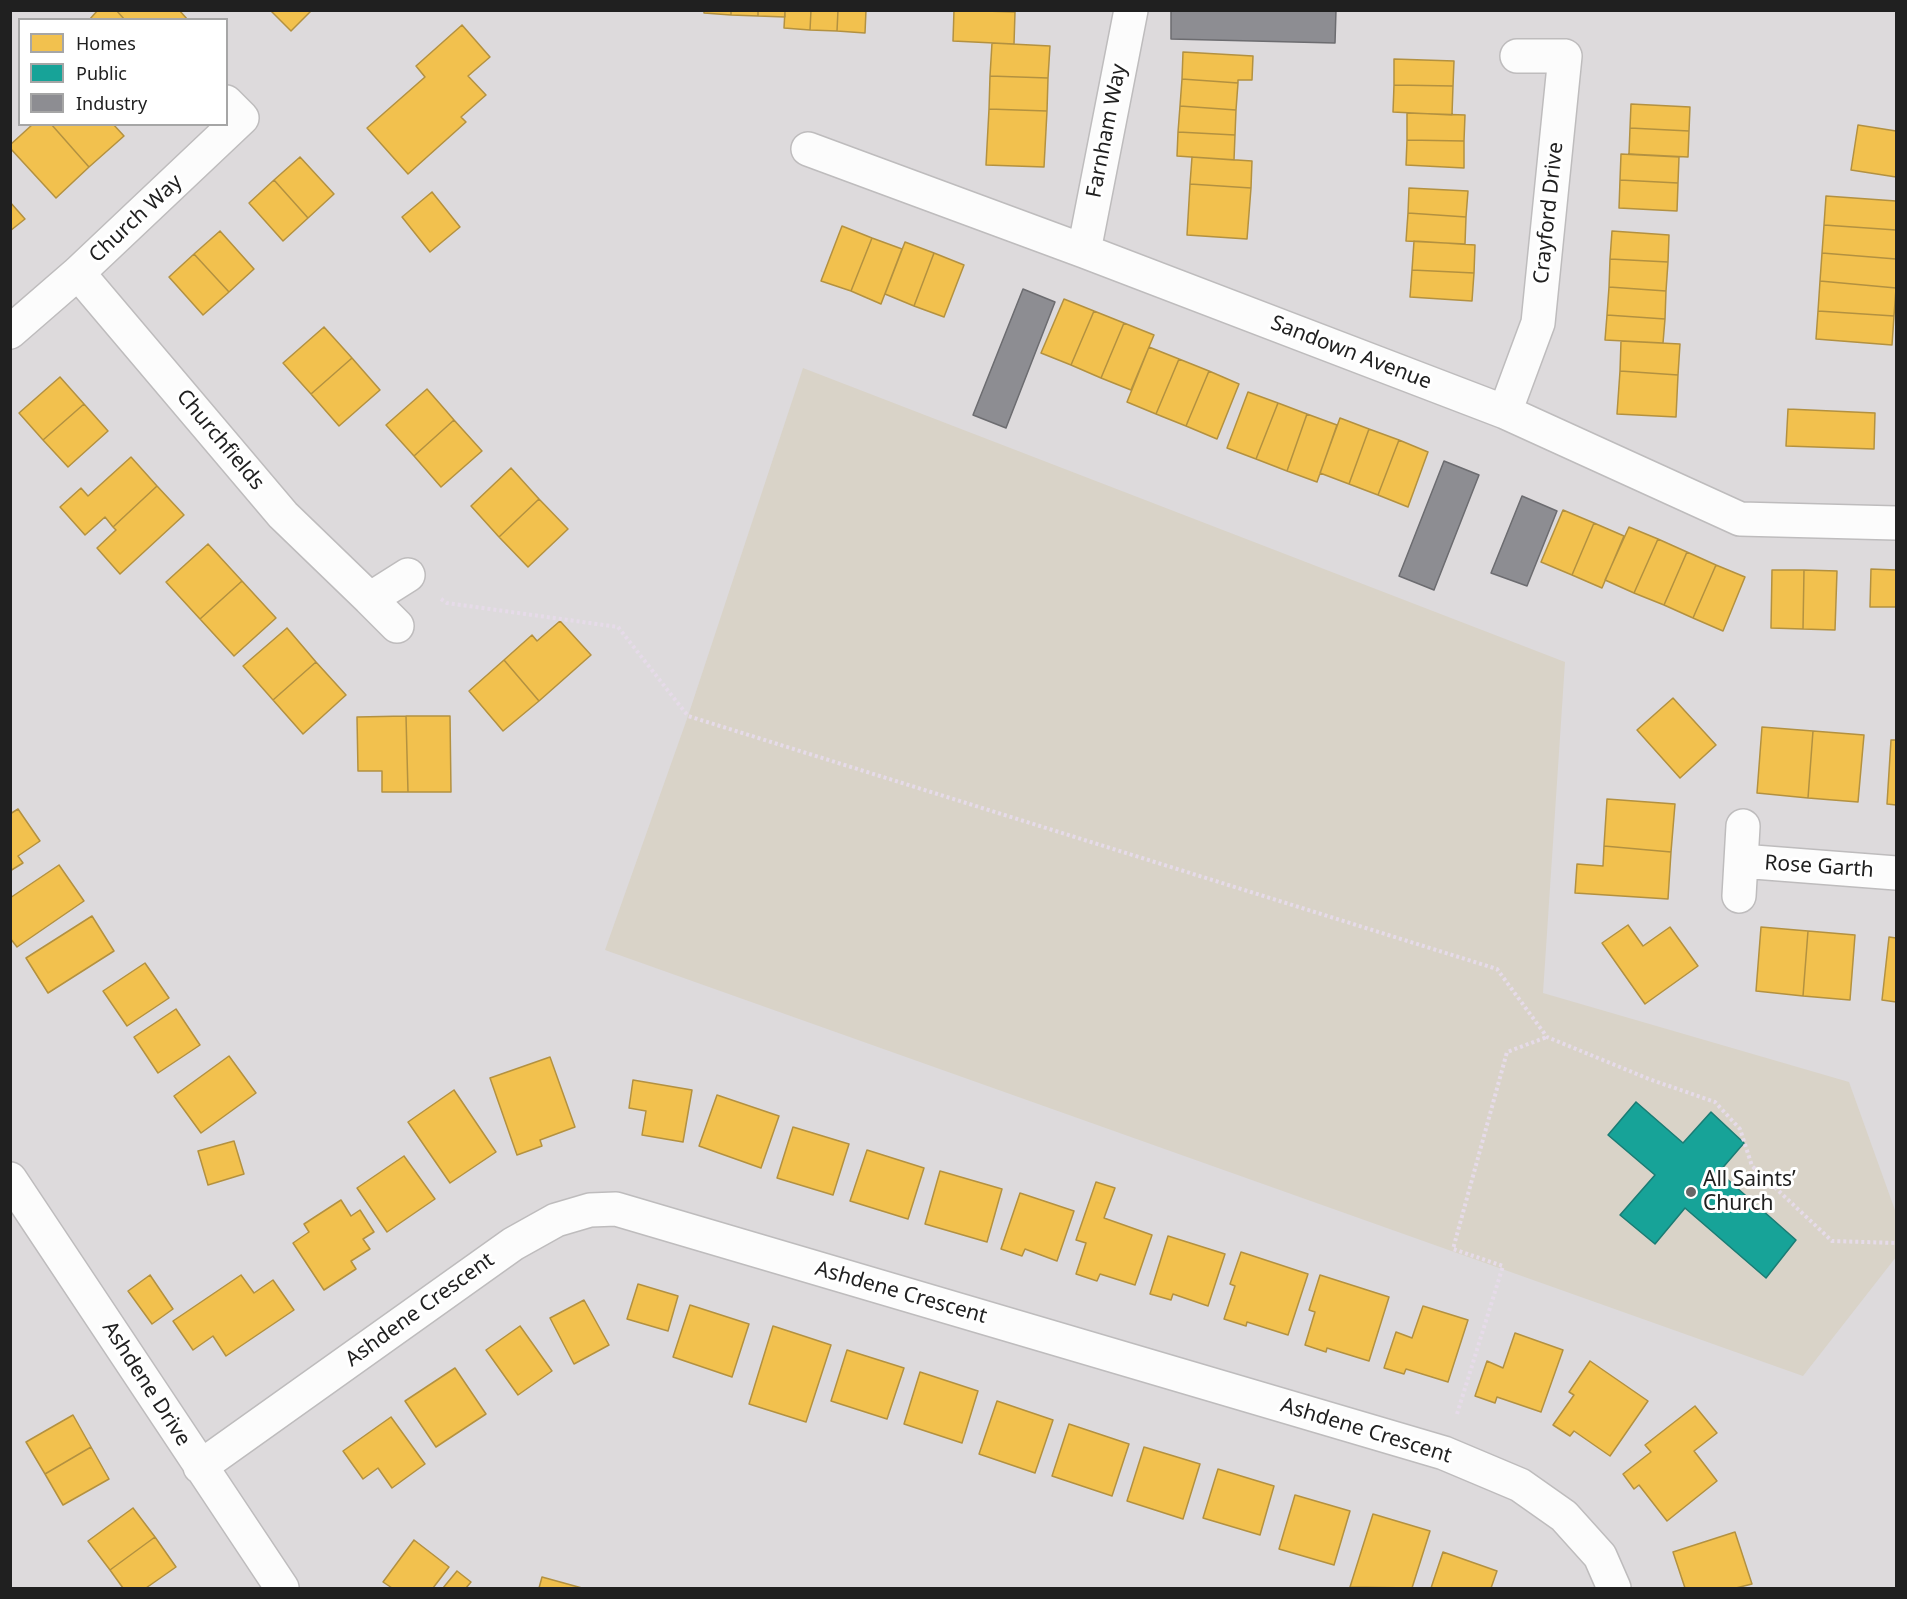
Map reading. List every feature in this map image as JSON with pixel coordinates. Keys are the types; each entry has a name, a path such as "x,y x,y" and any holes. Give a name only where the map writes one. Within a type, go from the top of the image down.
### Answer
{"street":[{"name":"Farnham Way","path":"1084,251 1131,10"},
{"name":"Crayford Drive","path":"1505,412 1538,323 1565,56 1517,56"},
{"name":"Church Way","path":"10,332 78,273 242,118 228,104"},
{"name":"Sandown Avenue","path":"808,149 1084,251 1505,412 1740,519 1896,523"},
{"name":"Churchfields","path":"78,273 283,515 397,626"},
{"path":"370,599 408,575"},
{"name":"Rose Garth","path":"1739,896 1743,826"},
{"name":"Rose Garth","path":"1741,861 1896,873"},
{"name":"Ashdene Drive","path":"10,1179 282,1588"},
{"name":"Ashdene Crescent","path":"200,1467 513,1244 556,1220 590,1210 616,1209 1444,1453 1520,1485 1564,1516 1599,1556 1614,1588"}],"path":[{"path":"408,575 447,603 618,627 688,716 1497,969 1547,1037 1649,1079 1715,1102 1740,1129 1752,1166 1832,1240 1896,1243"},
{"path":"1444,1453 1503,1266 1453,1249 1507,1052 1547,1037"}],"shaded area":[{"path":"11,11 1896,11 1896,1588 11,1588"},
{"path":"803,368 1565,662 1543,993 1849,1082 1896,1213 1896,1257 1803,1376 605,950 688,716"}],"building: Homes":[{"path":"98,10 116,10 123,18 91,18"},
{"path":"116,10 179,10 186,18 123,18"},
{"path":"270,10 312,10 291,31"},
{"path":"704,10 731,10 731,15 704,13"},
{"path":"731,10 758,10 758,16 731,15"},
{"path":"758,10 785,10 785,17 758,16"},
{"path":"785,10 811,10 810,30 784,28"},
{"path":"811,10 838,10 837,31 810,30"},
{"path":"838,10 866,10 865,33 837,31"},
{"path":"954,10 1015,12 1014,44 953,41"},
{"path":"462,25 490,57 468,76 486,95 461,117 466,122 408,174 367,128 425,77 416,66"},
{"path":"992,43 1050,46 1048,78 990,76"},
{"path":"1183,52 1253,56 1252,80 1238,80 1238,83 1182,79"},
{"path":"1394,59 1454,61 1453,86 1394,85"},
{"path":"990,76 1048,78 1047,111 989,109"},
{"path":"1182,79 1238,83 1236,110 1180,106"},
{"path":"1394,85 1453,86 1452,115 1393,112"},
{"path":"1631,104 1690,107 1689,131 1630,128"},
{"path":"1180,106 1236,110 1235,135 1178,132"},
{"path":"989,109 1047,111 1044,167 986,165"},
{"path":"1407,113 1465,115 1464,141 1407,140"},
{"path":"1858,125 1896,131 1896,177 1851,170"},
{"path":"31,126 53,126 89,167 56,198 10,148 10,145"},
{"path":"53,126 115,126 124,136 89,167"},
{"path":"1630,128 1689,131 1688,157 1629,154"},
{"path":"1178,132 1235,135 1234,160 1177,156"},
{"path":"1407,140 1464,141 1464,168 1406,165"},
{"path":"1621,154 1679,157 1678,183 1620,180"},
{"path":"300,157 334,194 308,218 274,180"},
{"path":"1192,157 1252,161 1251,188 1190,184"},
{"path":"274,180 308,218 283,241 249,203"},
{"path":"1620,180 1678,183 1677,211 1619,208"},
{"path":"1190,184 1251,188 1247,239 1187,235"},
{"path":"1409,188 1468,191 1466,217 1408,213"},
{"path":"432,192 460,227 430,252 402,217"},
{"path":"1826,196 1896,201 1896,230 1824,225"},
{"path":"10,202 25,219 10,231"},
{"path":"1408,213 1466,217 1465,244 1406,241"},
{"path":"1824,225 1896,230 1896,259 1822,253"},
{"path":"842,226 872,238 851,291 821,281"},
{"path":"220,231 254,269 229,292 194,254"},
{"path":"1612,231 1669,235 1668,262 1610,259"},
{"path":"872,238 902,249 881,304 851,291"},
{"path":"1414,241 1475,245 1474,273 1412,270"},
{"path":"905,242 934,253 914,306 885,294"},
{"path":"934,253 964,265 944,317 914,306"},
{"path":"1822,253 1896,259 1896,288 1820,281"},
{"path":"194,254 229,292 203,315 169,277"},
{"path":"1610,259 1668,262 1666,291 1609,287"},
{"path":"1412,270 1474,273 1472,301 1410,297"},
{"path":"1820,281 1896,288 1894,316 1818,311"},
{"path":"1609,287 1666,291 1665,319 1607,315"},
{"path":"1064,299 1094,311 1071,365 1041,353"},
{"path":"1094,311 1124,323 1101,378 1071,365"},
{"path":"1818,311 1894,316 1892,345 1816,339"},
{"path":"1607,315 1665,319 1663,343 1605,340"},
{"path":"1124,323 1154,335 1131,390 1101,378"},
{"path":"324,327 352,358 311,394 283,363"},
{"path":"1621,341 1680,344 1678,375 1620,371"},
{"path":"1149,347 1179,359 1156,414 1127,402"},
{"path":"352,358 380,390 339,426 311,394"},
{"path":"1179,359 1209,371 1186,426 1156,414"},
{"path":"1209,371 1239,384 1217,439 1186,426"},
{"path":"1620,371 1678,375 1676,417 1617,414"},
{"path":"60,377 84,404 43,440 19,413"},
{"path":"427,389 454,420 414,456 386,425"},
{"path":"1248,392 1278,403 1256,459 1227,448"},
{"path":"1278,403 1307,414 1287,471 1256,459"},
{"path":"84,404 108,431 68,467 43,440"},
{"path":"1788,409 1875,413 1874,449 1786,446"},
{"path":"1307,414 1337,425 1317,482 1287,471"},
{"path":"1340,418 1369,429 1349,484 1320,473"},
{"path":"454,420 482,451 441,487 414,456"},
{"path":"1369,429 1399,440 1378,495 1349,484"},
{"path":"1399,440 1428,452 1408,507 1378,495"},
{"path":"131,457 157,486 113,527 105,517 85,535 60,507 81,488 88,496"},
{"path":"511,468 539,499 499,537 471,506"},
{"path":"157,486 184,515 120,574 97,548 116,530 113,527"},
{"path":"539,499 568,529 528,567 499,537"},
{"path":"1563,510 1594,523 1572,575 1541,562"},
{"path":"1594,523 1624,536 1602,588 1572,575"},
{"path":"1629,527 1658,539 1634,593 1605,580"},
{"path":"1658,539 1687,552 1664,605 1634,593"},
{"path":"208,544 242,581 200,619 166,582"},
{"path":"1687,552 1716,565 1693,618 1664,605"},
{"path":"1716,565 1745,577 1723,631 1693,618"},
{"path":"1871,569 1896,570 1896,607 1870,607"},
{"path":"1772,570 1804,570 1803,629 1771,628"},
{"path":"1804,570 1837,571 1835,630 1803,629"},
{"path":"242,581 276,618 234,656 200,619"},
{"path":"560,621 591,655 539,701 504,660 532,635 537,641"},
{"path":"287,628 316,662 273,700 243,666"},
{"path":"504,660 539,701 503,731 469,691"},
{"path":"316,662 346,695 303,734 273,700"},
{"path":"1673,698 1716,745 1680,778 1637,730"},
{"path":"406,716 450,716 451,792 408,792"},
{"path":"406,716 408,792 382,792 382,771 358,771 357,717"},
{"path":"1762,727 1813,731 1808,798 1757,793"},
{"path":"1813,731 1864,735 1858,802 1808,798"},
{"path":"1891,740 1896,740 1896,805 1887,804"},
{"path":"1607,799 1675,804 1671,852 1604,846"},
{"path":"18,809 40,841 18,856 23,863 10,871 10,814"},
{"path":"1604,846 1671,852 1668,899 1575,893 1577,864 1603,866"},
{"path":"59,865 84,901 17,947 10,938 10,898"},
{"path":"92,916 114,951 48,993 26,958"},
{"path":"1628,925 1643,946 1670,927 1698,966 1645,1004 1602,943"},
{"path":"1761,927 1808,931 1803,996 1756,991"},
{"path":"1808,931 1855,935 1850,1000 1803,996"},
{"path":"1889,937 1896,938 1896,1002 1882,1000"},
{"path":"145,963 169,998 127,1026 103,991"},
{"path":"176,1009 200,1045 158,1073 134,1037"},
{"path":"229,1056 256,1093 201,1133 174,1096"},
{"path":"550,1057 575,1127 540,1140 542,1146 517,1155 490,1078"},
{"path":"633,1080 692,1090 683,1142 642,1135 646,1111 629,1108"},
{"path":"454,1090 496,1152 450,1183 408,1122"},
{"path":"717,1095 779,1116 761,1168 699,1146"},
{"path":"793,1127 849,1144 833,1195 777,1178"},
{"path":"234,1141 244,1174 208,1185 198,1151"},
{"path":"867,1150 924,1168 908,1219 850,1201"},
{"path":"404,1156 435,1199 387,1232 357,1188"},
{"path":"940,1171 1002,1189 987,1242 925,1224"},
{"path":"1096,1182 1115,1188 1104,1218 1152,1235 1135,1285 1100,1274 1097,1281 1076,1274 1086,1243 1076,1240"},
{"path":"1020,1193 1074,1211 1057,1261 1025,1249 1022,1256 1001,1249"},
{"path":"341,1200 351,1216 360,1210 374,1232 363,1239 370,1249 351,1261 356,1269 324,1290 293,1243 309,1232 304,1224"},
{"path":"1168,1236 1225,1254 1208,1306 1173,1294 1171,1300 1150,1294"},
{"path":"1241,1252 1308,1274 1288,1335 1247,1322 1246,1326 1224,1319 1235,1286 1230,1284"},
{"path":"150,1275 173,1309 152,1324 128,1291"},
{"path":"241,1275 254,1293 273,1280 294,1310 226,1356 213,1336 193,1350 173,1321"},
{"path":"1320,1275 1389,1297 1369,1361 1327,1348 1326,1352 1305,1345 1315,1312 1309,1310"},
{"path":"638,1284 678,1296 668,1331 627,1319"},
{"path":"584,1300 609,1345 574,1364 550,1318"},
{"path":"690,1305 749,1324 732,1377 673,1357"},
{"path":"1423,1306 1468,1320 1448,1382 1406,1369 1404,1374 1384,1368 1396,1332 1412,1338"},
{"path":"520,1326 552,1371 518,1395 486,1350"},
{"path":"773,1326 831,1345 806,1422 749,1404"},
{"path":"1515,1333 1563,1350 1541,1412 1497,1397 1495,1403 1475,1396 1487,1361 1503,1368"},
{"path":"847,1350 904,1368 887,1419 831,1401"},
{"path":"1590,1361 1648,1401 1610,1456 1574,1431 1570,1436 1553,1425 1574,1395 1569,1392"},
{"path":"455,1368 486,1414 436,1447 405,1401"},
{"path":"920,1372 978,1391 962,1443 904,1424"},
{"path":"997,1401 1053,1420 1035,1473 979,1454"},
{"path":"1695,1406 1717,1433 1694,1451 1717,1481 1667,1521 1639,1485 1634,1489 1623,1474 1651,1452 1645,1445"},
{"path":"73,1415 91,1447 45,1474 26,1442"},
{"path":"391,1417 425,1464 392,1488 378,1468 363,1479 343,1451"},
{"path":"1069,1424 1129,1444 1112,1496 1052,1476"},
{"path":"91,1447 109,1479 63,1505 45,1474"},
{"path":"1144,1447 1200,1464 1183,1519 1127,1501"},
{"path":"1218,1469 1274,1486 1260,1535 1203,1518"},
{"path":"1295,1495 1350,1511 1334,1565 1279,1549"},
{"path":"133,1508 155,1537 110,1570 88,1541"},
{"path":"1373,1514 1430,1531 1412,1588 1350,1587"},
{"path":"1735,1532 1752,1584 1736,1588 1685,1588 1673,1552"},
{"path":"155,1537 176,1567 146,1588 123,1588 110,1570"},
{"path":"414,1540 449,1567 433,1588 392,1588 383,1582"},
{"path":"1443,1552 1497,1571 1491,1588 1431,1588"},
{"path":"457,1571 471,1582 466,1588 443,1588"},
{"path":"542,1577 582,1588 539,1588"}],"building: Public":[{"name":"All Saints’ Church","path":"1636,1102 1683,1143 1711,1112 1744,1143 1719,1172 1796,1240 1766,1278 1685,1208 1655,1244 1620,1215 1655,1175 1608,1135"}],"building: Industry":[{"path":"1171,10 1336,10 1335,43 1171,39"},
{"path":"1023,289 1055,302 1006,428 973,415"},
{"path":"1444,461 1479,475 1434,590 1399,576"},
{"path":"1522,496 1557,511 1527,586 1491,573"}],"place":[{"name":"All Saints’ Church","path":"1691,1192"}]}
